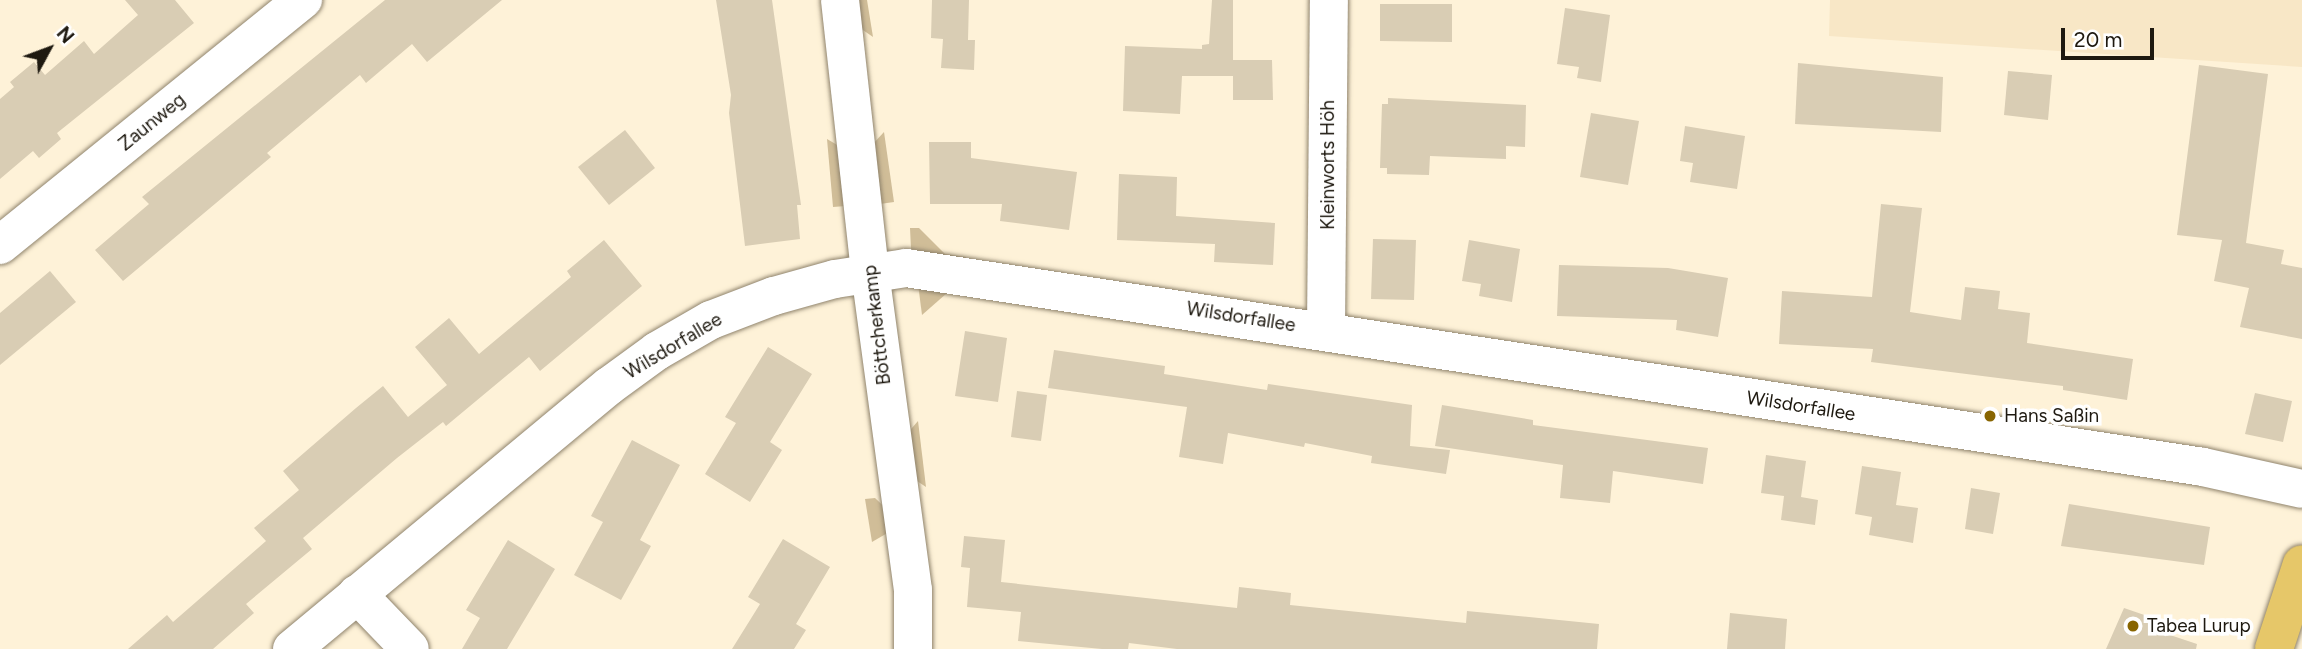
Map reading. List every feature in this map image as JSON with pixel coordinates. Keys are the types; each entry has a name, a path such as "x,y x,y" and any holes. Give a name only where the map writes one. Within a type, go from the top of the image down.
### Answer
{"main road":[{"path":"2274,649 2302,564"}],"street":[{"name":"Zaunweg","path":"0,245 303,0"},
{"name":"Böttcherkamp","path":"840,0 870,272 913,590 913,649"},
{"name":"Kleinworts Höh","path":"1326,330 1329,0"},
{"name":"Wilsdorfallee","path":"292,649 657,351 723,315 774,296 870,272 906,268 993,278 1326,330 1631,382 2203,467 2302,489"},
{"path":"357,594 410,649"}],"shaded area":[{"path":"857,0 867,0 873,37 860,28"},
{"path":"1830,0 2302,0 2302,67 1829,36"},
{"path":"884,132 894,202 880,204 872,145"},
{"path":"827,139 839,146 846,206 833,207"},
{"path":"910,228 919,228 945,254 966,257 965,261 911,249"},
{"path":"918,284 955,286 922,315"},
{"path":"918,421 926,487 911,477 905,436"},
{"path":"875,498 894,516 896,528 872,542 865,499"}],"building":[{"path":"125,0 175,0 194,23 57,133 61,139 39,158 33,151 0,179 0,99 14,87 10,82 34,62 45,75 84,41 94,54 138,15"},
{"path":"385,0 502,0 427,62 412,44 366,83 360,75 267,153 271,157 123,281 95,250 149,204 142,197"},
{"path":"716,0 772,0 801,205 797,205 800,239 745,246 729,113 731,95"},
{"path":"932,0 969,0 968,40 975,40 974,70 941,68 943,39 931,38"},
{"path":"1212,0 1233,0 1233,76 1182,76 1180,114 1123,111 1125,46 1202,49 1202,45 1209,44"},
{"path":"1380,4 1452,4 1452,42 1380,41"},
{"path":"1565,8 1610,15 1601,82 1577,78 1579,67 1557,64"},
{"path":"1233,60 1272,60 1273,100 1233,100"},
{"path":"1798,63 1943,77 1941,132 1795,124"},
{"path":"2199,65 2268,74 2246,243 2284,250 2281,264 2302,268 2302,339 2240,327 2249,288 2214,281 2222,240 2177,235"},
{"path":"2008,71 2052,75 2048,120 2004,115"},
{"path":"1388,98 1526,105 1525,147 1506,146 1506,159 1430,156 1429,175 1387,174 1387,168 1380,168 1382,104 1388,104"},
{"path":"1591,113 1639,121 1628,185 1580,177"},
{"path":"1685,126 1745,136 1737,189 1690,182 1693,163 1680,161"},
{"path":"625,130 655,168 609,205 578,167"},
{"path":"929,142 971,142 971,158 1077,172 1069,230 1000,221 1002,204 930,204"},
{"path":"1119,174 1177,177 1176,216 1275,223 1273,265 1214,262 1215,244 1117,240"},
{"path":"1881,204 1922,208 1910,312 1961,320 1965,287 2000,291 1998,309 2030,313 2027,343 2133,359 2127,400 2063,390 2063,386 1871,362 1873,349 1779,344 1782,291 1872,297"},
{"path":"1373,239 1416,240 1414,300 1371,299"},
{"path":"604,240 642,286 540,371 529,357 446,426 443,422 397,458 303,538 312,549 246,604 254,613 213,649 128,649 167,615 173,622 266,541 254,528 299,490 283,471 356,408 383,386 408,417 447,385 415,347 449,318 479,354 571,277 567,271"},
{"path":"1469,240 1520,249 1512,302 1479,296 1481,284 1462,281"},
{"path":"1559,265 1668,268 1728,278 1718,337 1676,330 1677,320 1557,316"},
{"path":"50,271 76,302 0,365 0,313"},
{"path":"965,331 1007,338 998,402 955,396"},
{"path":"768,347 812,374 770,442 782,450 750,502 705,474 736,423 725,417"},
{"path":"1054,350 1165,366 1164,374 1267,390 1268,384 1412,405 1410,446 1450,450 1446,474 1371,463 1372,456 1305,443 1304,447 1228,433 1223,464 1179,457 1187,407 1048,388"},
{"path":"1017,391 1047,395 1041,441 1011,437"},
{"path":"2255,393 2292,401 2283,442 2245,434"},
{"path":"1442,405 1533,420 1533,425 1708,448 1703,484 1613,471 1610,503 1560,498 1563,465 1435,446"},
{"path":"632,440 680,465 640,540 651,546 621,600 574,575 603,522 591,516"},
{"path":"1766,455 1806,461 1801,497 1818,500 1815,525 1781,520 1784,496 1761,493"},
{"path":"1862,466 1901,472 1896,505 1918,508 1913,543 1869,535 1872,517 1855,514"},
{"path":"1971,488 2000,493 1993,534 1965,529"},
{"path":"2069,504 2210,527 2204,565 2061,546"},
{"path":"964,536 1005,540 1001,582 1237,608 1239,587 1291,593 1290,605 1466,623 1467,611 1599,624 1597,649 1177,649 1129,643 1128,649 1102,649 1018,641 1021,612 967,607 970,568 961,567"},
{"path":"783,539 830,567 796,624 806,630 794,649 732,649 760,604 748,597"},
{"path":"508,540 555,569 507,649 462,649 480,618 466,610"},
{"name":"Tabea Lurup","path":"2124,608 2156,619 2152,629 2197,644 2196,649 2106,649"},
{"path":"1730,613 1787,619 1785,649 1727,649"}],"place":[{"name":"Hans Saßin","path":"1990,416"},
{"name":"Tabea Lurup","path":"2133,626"}]}
